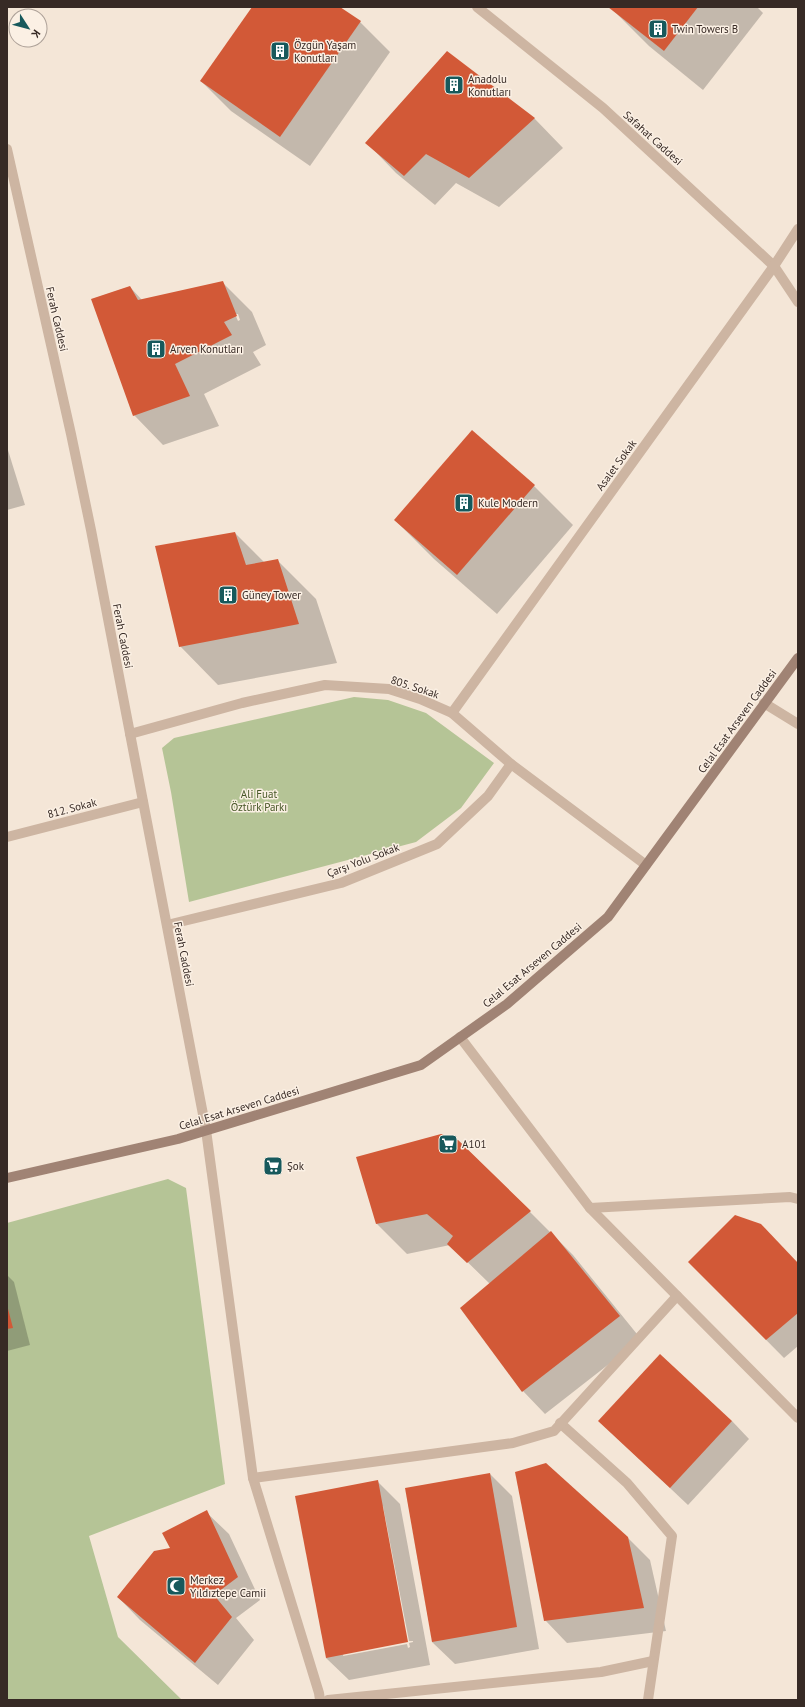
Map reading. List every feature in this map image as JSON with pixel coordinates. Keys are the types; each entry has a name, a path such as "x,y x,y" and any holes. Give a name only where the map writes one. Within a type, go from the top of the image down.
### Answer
{"main road":[{"name":"Celal Esat Arseven Caddesi","path":"7,1178 178,1139 421,1065 507,1004 608,917 798,658"}],"street":[{"name":"Safahat Caddesi","path":"477,7 603,108 774,266 798,302"},
{"name":"Ferah Caddesi","path":"7,148 71,434 206,1130 253,1478 320,1700"},
{"name":"Asalet Sokak","path":"452,713 774,266 798,229"},
{"name":"805. Sokak","path":"130,734 242,703 325,685 389,690 420,699 452,713 511,764 646,865"},
{"path":"764,704 798,724"},
{"name":"Çarşı Yolu Sokak","path":"167,925 341,884 437,844 488,796 511,764"},
{"name":"812. Sokak","path":"7,837 143,802"},
{"path":"460,1037 590,1208 798,1418"},
{"path":"590,1208 790,1197 798,1199"},
{"path":"253,1478 512,1443 554,1430 677,1296"},
{"path":"560,1423 627,1483 672,1536 648,1700"},
{"path":"328,1700 600,1672 653,1661"}],"green space":[{"name":"Ali Fuat Öztürk Parkı","path":"354,697 388,700 426,713 494,763 461,808 416,842 189,902 171,792 162,748 174,738"},
{"path":"168,1179 186,1188 225,1484 89,1536 118,1637 182,1700 7,1700 7,1223"}],"building":[{"name":"Özgün Yaşam Konutları","path":"252,7 340,7 361,21 280,137 200,81"},
{"name":"Twin Towers B","path":"608,7 698,7 664,51"},
{"name":"Anadolu Konutları","path":"447,51 535,118 469,178 426,154 404,176 365,143"},
{"name":"Arven Konutları","path":"223,281 237,316 224,322 232,335 175,364 190,396 133,416 91,299 130,286 138,300"},
{"name":"Kule Modern","path":"472,430 535,485 457,575 394,520"},
{"name":"Güney Tower","path":"235,532 246,565 278,559 299,624 179,647 155,546"},
{"path":"441,1134 458,1140 531,1211 467,1263 447,1244 453,1236 427,1214 376,1224 356,1157"},
{"path":"735,1215 761,1224 798,1263 798,1313 766,1340 688,1262"},
{"path":"551,1231 620,1316 522,1392 460,1308"},
{"path":"7,1305 13,1328 7,1329"},
{"path":"660,1354 732,1421 670,1488 598,1421"},
{"path":"546,1463 628,1537 644,1608 544,1621 515,1472"},
{"path":"490,1473 517,1627 432,1642 405,1488"},
{"path":"378,1480 408,1642 326,1658 295,1496"},
{"name":"Merkez Yıldıztepe Camii","path":"207,1510 238,1577 214,1595 232,1617 195,1663 117,1597 154,1551 170,1548 162,1533"}],"place":[{"name":"Twin Towers B","path":"658,29"},
{"name":"Özgün Yaşam Konutları","path":"280,51"},
{"name":"Anadolu Konutları","path":"454,85"},
{"name":"Arven Konutları","path":"156,349"},
{"name":"Kule Modern","path":"464,503"},
{"name":"Güney Tower","path":"228,595"},
{"name":"A101","path":"448,1144"},
{"name":"Şok","path":"273,1166"},
{"name":"Merkez Yıldıztepe Camii","path":"176,1586"}]}
